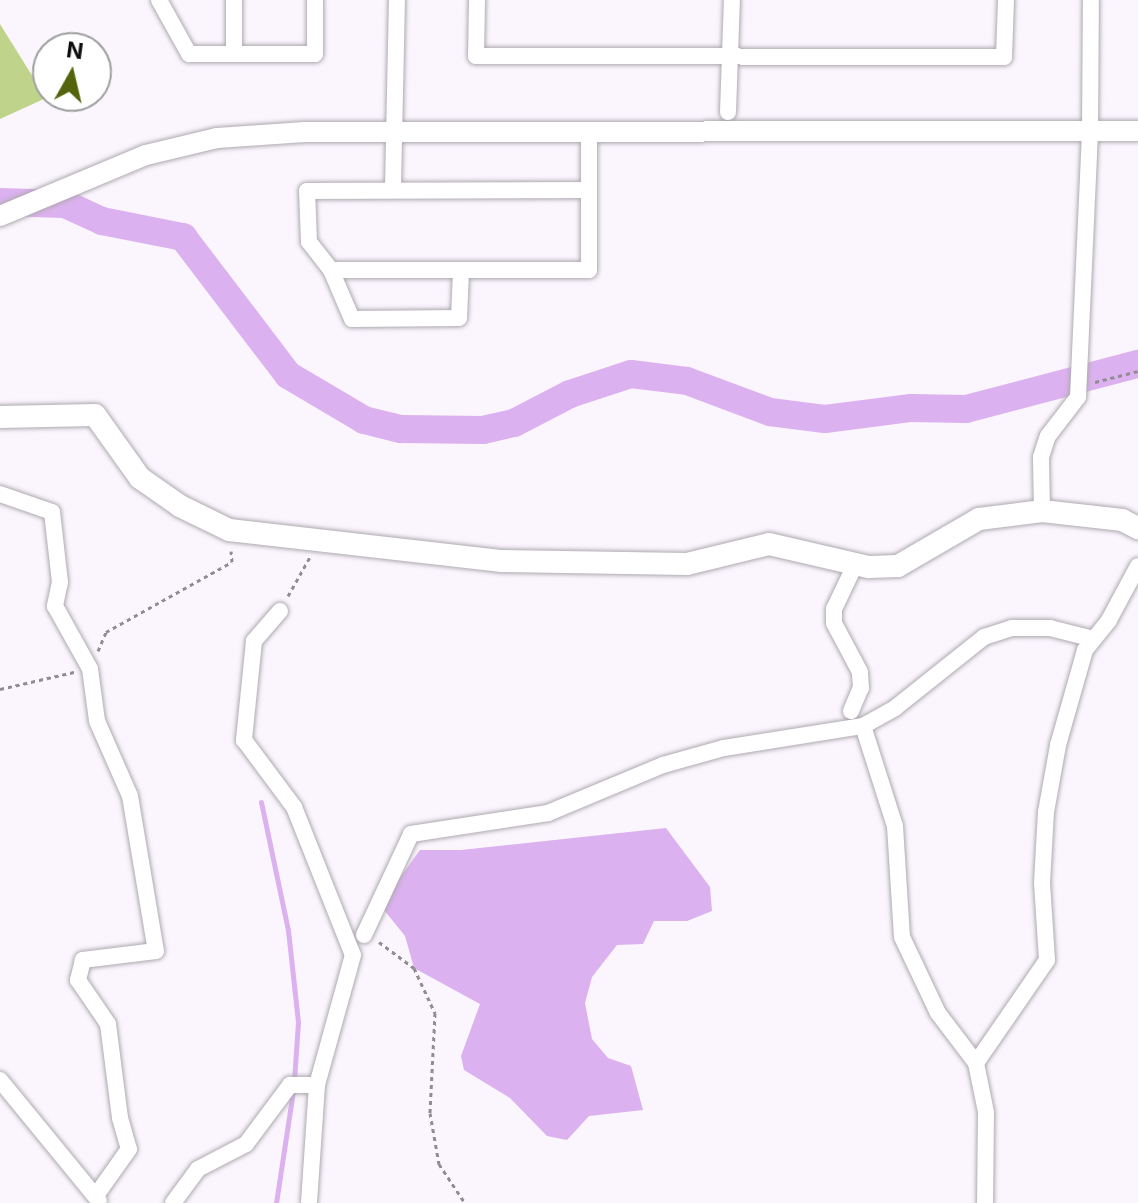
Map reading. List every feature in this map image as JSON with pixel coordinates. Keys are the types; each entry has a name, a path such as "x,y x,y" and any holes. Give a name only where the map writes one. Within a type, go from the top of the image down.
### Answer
{"main road":[{"path":"0,417 95,415 140,478 180,506 229,530 502,561 687,564 769,544 855,565 898,566 979,519 1042,511 1122,520 1138,528"}],"street":[{"path":"159,0 189,54 315,54 315,0"},
{"path":"234,0 234,54"},
{"path":"393,188 397,0"},
{"path":"477,0 476,56 1004,57 1006,0"},
{"path":"728,112 732,0"},
{"path":"1042,511 1041,457 1048,436 1072,411 1078,397 1090,132 1091,0"},
{"path":"0,216 146,155 217,138 305,132 395,135 1138,131"},
{"path":"331,270 589,270 589,133"},
{"path":"461,271 459,318 352,319 331,270 309,242 307,191 393,188 588,190"},
{"path":"0,494 52,512 60,582 55,606 90,669 97,721 130,796 156,951 83,960 78,980 108,1024 120,1118 129,1149 98,1198 28,1120 0,1080"},
{"path":"851,711 861,688 860,672 834,623 834,609 855,565"},
{"path":"976,1063 1047,960 1042,883 1046,812 1058,745 1093,639 1138,566"},
{"path":"280,611 254,641 244,740 294,807 353,955 317,1085 309,1203"},
{"path":"364,935 411,834 548,813 663,765 724,748 863,726 895,708 984,637 1012,628 1037,628 1093,639"},
{"path":"863,726 895,826 902,937 938,1013 976,1063 986,1112 985,1203"},
{"path":"173,1203 198,1169 246,1144 290,1085 317,1085"}],"path":[{"path":"1091,384 1138,371"},
{"path":"0,689 90,669 106,632 232,562 229,530"},
{"path":"280,611 319,540"},
{"path":"364,935 414,968 435,1013 430,1113 439,1164 465,1203"}],"green space":[{"path":"0,24 32,75 32,104 0,119"}],"shaded area":[{"path":"666,828 710,887 712,911 687,921 654,921 643,944 617,945 592,977 585,1003 592,1039 608,1058 631,1066 643,1110 589,1116 567,1140 547,1136 510,1098 464,1070 461,1056 480,1004 414,968 405,936 380,905 420,850 461,850"}],"waterway":[{"path":"0,202 65,204 102,221 183,237 288,375 364,420 401,429 483,430 514,423 570,394 631,374 687,381 770,412 825,419 911,408 966,409 1138,364"},
{"path":"261,802 288,930 298,1022 294,1081"},
{"path":"276,1203 293,1091"}]}
